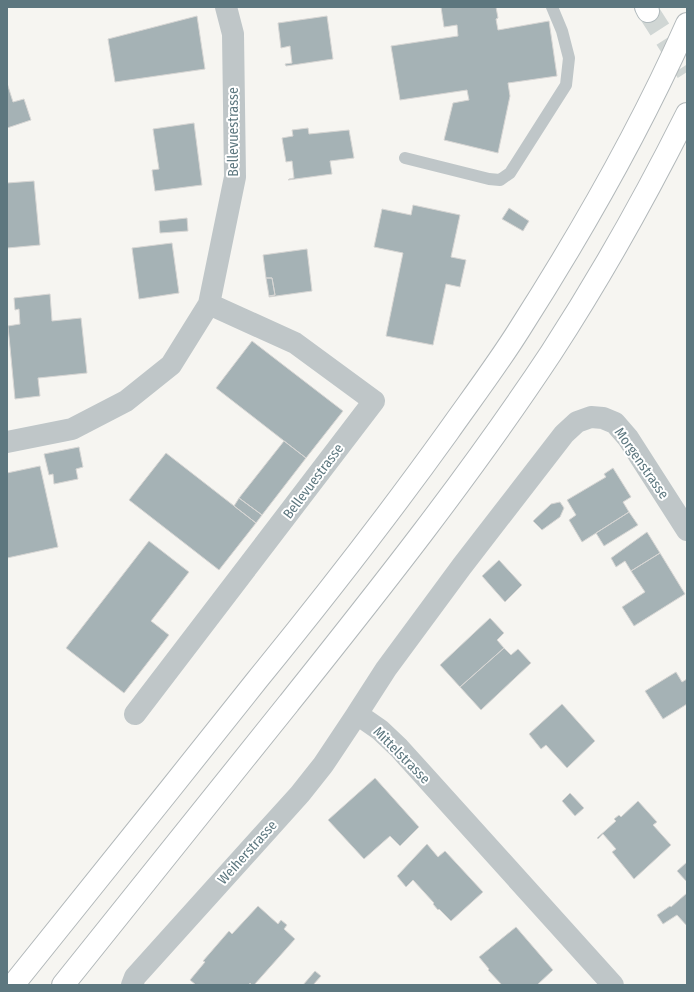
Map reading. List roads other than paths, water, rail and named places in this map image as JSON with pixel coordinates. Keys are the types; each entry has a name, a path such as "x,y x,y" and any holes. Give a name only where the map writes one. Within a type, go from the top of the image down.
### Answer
{"highway":[{"path":"13,985 325,596 403,494 473,398 518,332 603,191 641,119 687,24"},
{"path":"63,985 355,620 460,483 546,359 596,281 637,210 687,114"}],"street":[{"name":"Bellevuestrasse","path":"7,442 72,429 126,401 171,365 209,304 234,177 233,34 226,7"},
{"name":"Bellevuestrasse","path":"136,714 374,401 295,343 209,304"},
{"name":"Morgenstrasse","path":"357,714 383,674 462,566 564,434 577,422 591,417 603,418 615,423 628,438 687,530"},
{"name":"Weiherstrasse","path":"132,985 135,977 300,794 323,765 357,714"},
{"name":"Mittelstrasse","path":"357,714 380,730 399,748 613,985"}],"lane":[{"path":"405,158 489,179 500,180 510,173 566,85 569,58 562,31 552,7"}],"tunnel":[{"path":"648,11 687,72"}]}
